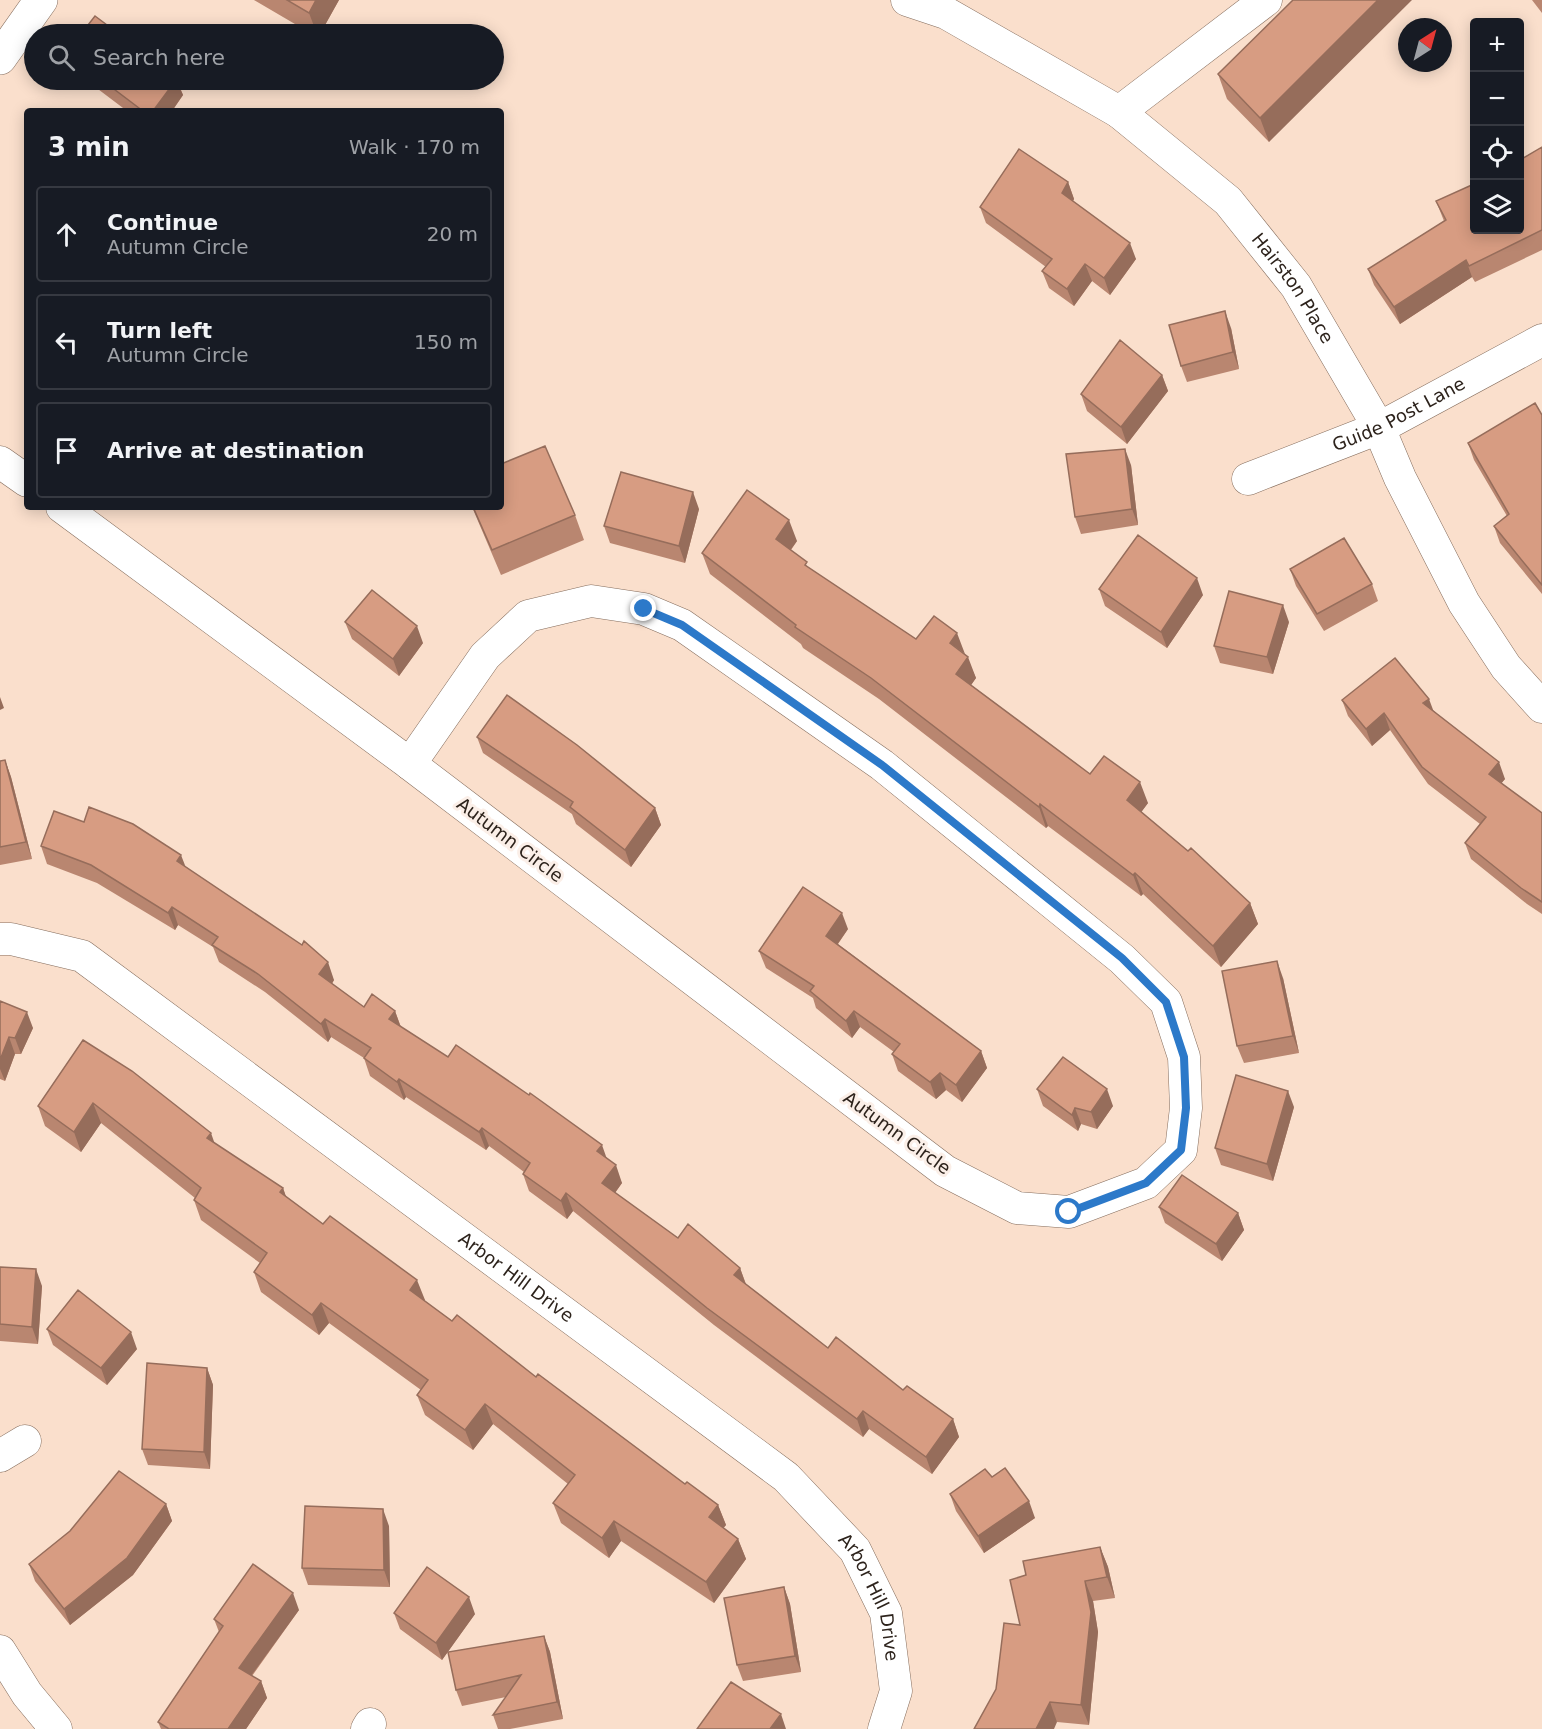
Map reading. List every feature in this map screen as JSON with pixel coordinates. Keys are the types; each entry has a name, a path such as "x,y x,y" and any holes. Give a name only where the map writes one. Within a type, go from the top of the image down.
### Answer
{"main road":[{"path":"0,58 41,0"}],"street":[{"name":"Hairston Place","path":"907,0 946,13 1119,112 1228,201 1296,286 1379,428 1400,478 1464,603 1506,667 1542,707"},
{"path":"1119,112 1266,0"},
{"name":"Guide Post Lane","path":"1248,479 1379,428 1542,340"},
{"path":"0,462 24,480"},
{"name":"Autumn Circle","path":"66,510 410,764 945,1171 1017,1208 1069,1212 1146,1183 1181,1150 1186,1108 1184,1057 1166,1002 1122,958 882,765 682,625 644,609 591,601 528,616 484,656 410,764"},
{"name":"Arbor Hill Drive","path":"0,939 10,939 82,956 786,1477 855,1550 886,1613 896,1691 884,1729"},
{"path":"0,1651 27,1694 56,1729"}],"building":[{"path":"287,0 316,0 309,13"},
{"path":"1293,0 1378,0 1260,118 1218,74"},
{"path":"95,16 106,24 89,24"},
{"path":"115,90 169,90 155,108 139,108"},
{"path":"1542,147 1542,230 1469,266 1466,260 1394,307 1368,269 1446,220 1436,201 1470,186 1470,234 1524,234 1524,158"},
{"path":"1019,149 1068,182 1062,193 1130,243 1104,278 1085,264 1067,289 1042,271 1052,259 980,207"},
{"path":"1225,311 1233,352 1181,366 1169,325"},
{"path":"1120,340 1162,375 1121,427 1081,394"},
{"path":"1535,403 1542,415 1542,585 1494,526 1509,514 1468,443"},
{"path":"545,446 575,515 492,550 474,510 504,510 504,463"},
{"path":"1125,449 1132,509 1075,517 1066,454"},
{"path":"621,472 693,492 679,546 604,526"},
{"path":"747,490 789,520 776,539 807,562 805,565 916,639 934,616 957,633 950,643 968,657 956,674 1090,774 1104,756 1140,782 1127,800 1188,851 1191,848 1250,903 1213,946 1135,873 1133,875 1040,804 1039,807 871,678 795,627 796,625 702,553"},
{"path":"1138,535 1197,578 1161,632 1099,589"},
{"path":"1344,538 1372,584 1317,614 1290,569"},
{"path":"372,590 417,626 393,659 345,622"},
{"path":"1229,591 1283,605 1267,657 1214,646"},
{"path":"1395,658 1429,699 1423,703 1499,762 1489,774 1542,813 1542,902 1465,843 1486,817 1422,767 1384,713 1366,729 1342,700"},
{"path":"507,695 577,745 655,808 625,850 570,807 573,802 477,737"},
{"path":"5,760 26,842 0,847 0,761"},
{"path":"89,807 133,824 181,855 177,861 302,945 304,941 328,962 319,974 364,1007 372,994 395,1011 389,1019 448,1057 456,1045 529,1095 530,1093 602,1145 597,1151 616,1165 602,1183 678,1238 688,1224 740,1268 734,1275 828,1348 836,1337 903,1390 907,1386 953,1419 926,1457 863,1411 857,1419 707,1308 566,1193 561,1201 523,1174 530,1163 482,1128 479,1132 399,1079 397,1082 364,1058 371,1048 325,1019 321,1024 258,974 212,945 218,937 172,907 168,913 91,865 41,846 54,811 84,822"},
{"path":"803,887 842,913 826,936 981,1051 956,1085 940,1073 930,1082 892,1054 900,1044 854,1011 846,1021 810,991 814,986 759,951"},
{"path":"1277,961 1293,1036 1237,1046 1222,971"},
{"path":"0,1001 27,1012 15,1038 9,1037 0,1060"},
{"path":"83,1040 132,1071 211,1133 207,1138 283,1188 280,1192 323,1224 330,1216 417,1280 410,1290 452,1321 457,1315 536,1377 538,1374 685,1484 687,1482 718,1505 709,1517 738,1539 706,1582 614,1521 602,1538 553,1503 575,1475 485,1404 465,1430 417,1395 428,1380 321,1303 312,1315 254,1272 267,1253 194,1200 201,1188 93,1103 74,1132 38,1106"},
{"path":"1063,1057 1107,1089 1091,1112 1075,1108 1072,1115 1037,1089"},
{"path":"1236,1075 1288,1091 1267,1164 1215,1148"},
{"path":"1182,1175 1238,1213 1216,1244 1159,1207"},
{"path":"0,1267 36,1269 32,1327 0,1324"},
{"path":"78,1290 131,1332 101,1368 47,1329"},
{"path":"147,1363 207,1368 204,1452 142,1449"},
{"path":"1005,1468 1029,1501 978,1536 950,1494 985,1469 992,1477"},
{"path":"119,1471 166,1504 127,1558 64,1609 29,1564 70,1531"},
{"path":"305,1506 383,1509 384,1570 302,1568"},
{"path":"1100,1547 1107,1577 1085,1581 1091,1612 1081,1705 1050,1702 1036,1729 974,1729 996,1689 1004,1623 1020,1625 1010,1580 1026,1575 1023,1561"},
{"path":"253,1564 293,1593 239,1668 261,1681 228,1729 169,1729 158,1722 223,1626 214,1619"},
{"path":"427,1567 469,1597 436,1643 394,1613"},
{"path":"784,1587 795,1656 737,1665 724,1598"},
{"path":"544,1636 557,1702 493,1715 521,1675 456,1690 448,1652"},
{"path":"731,1682 781,1714 770,1729 697,1729"}],"route":[{"path":"644,609 682,625 882,765 1122,958 1166,1002 1184,1057 1186,1108 1181,1150 1146,1183 1069,1212"}]}
